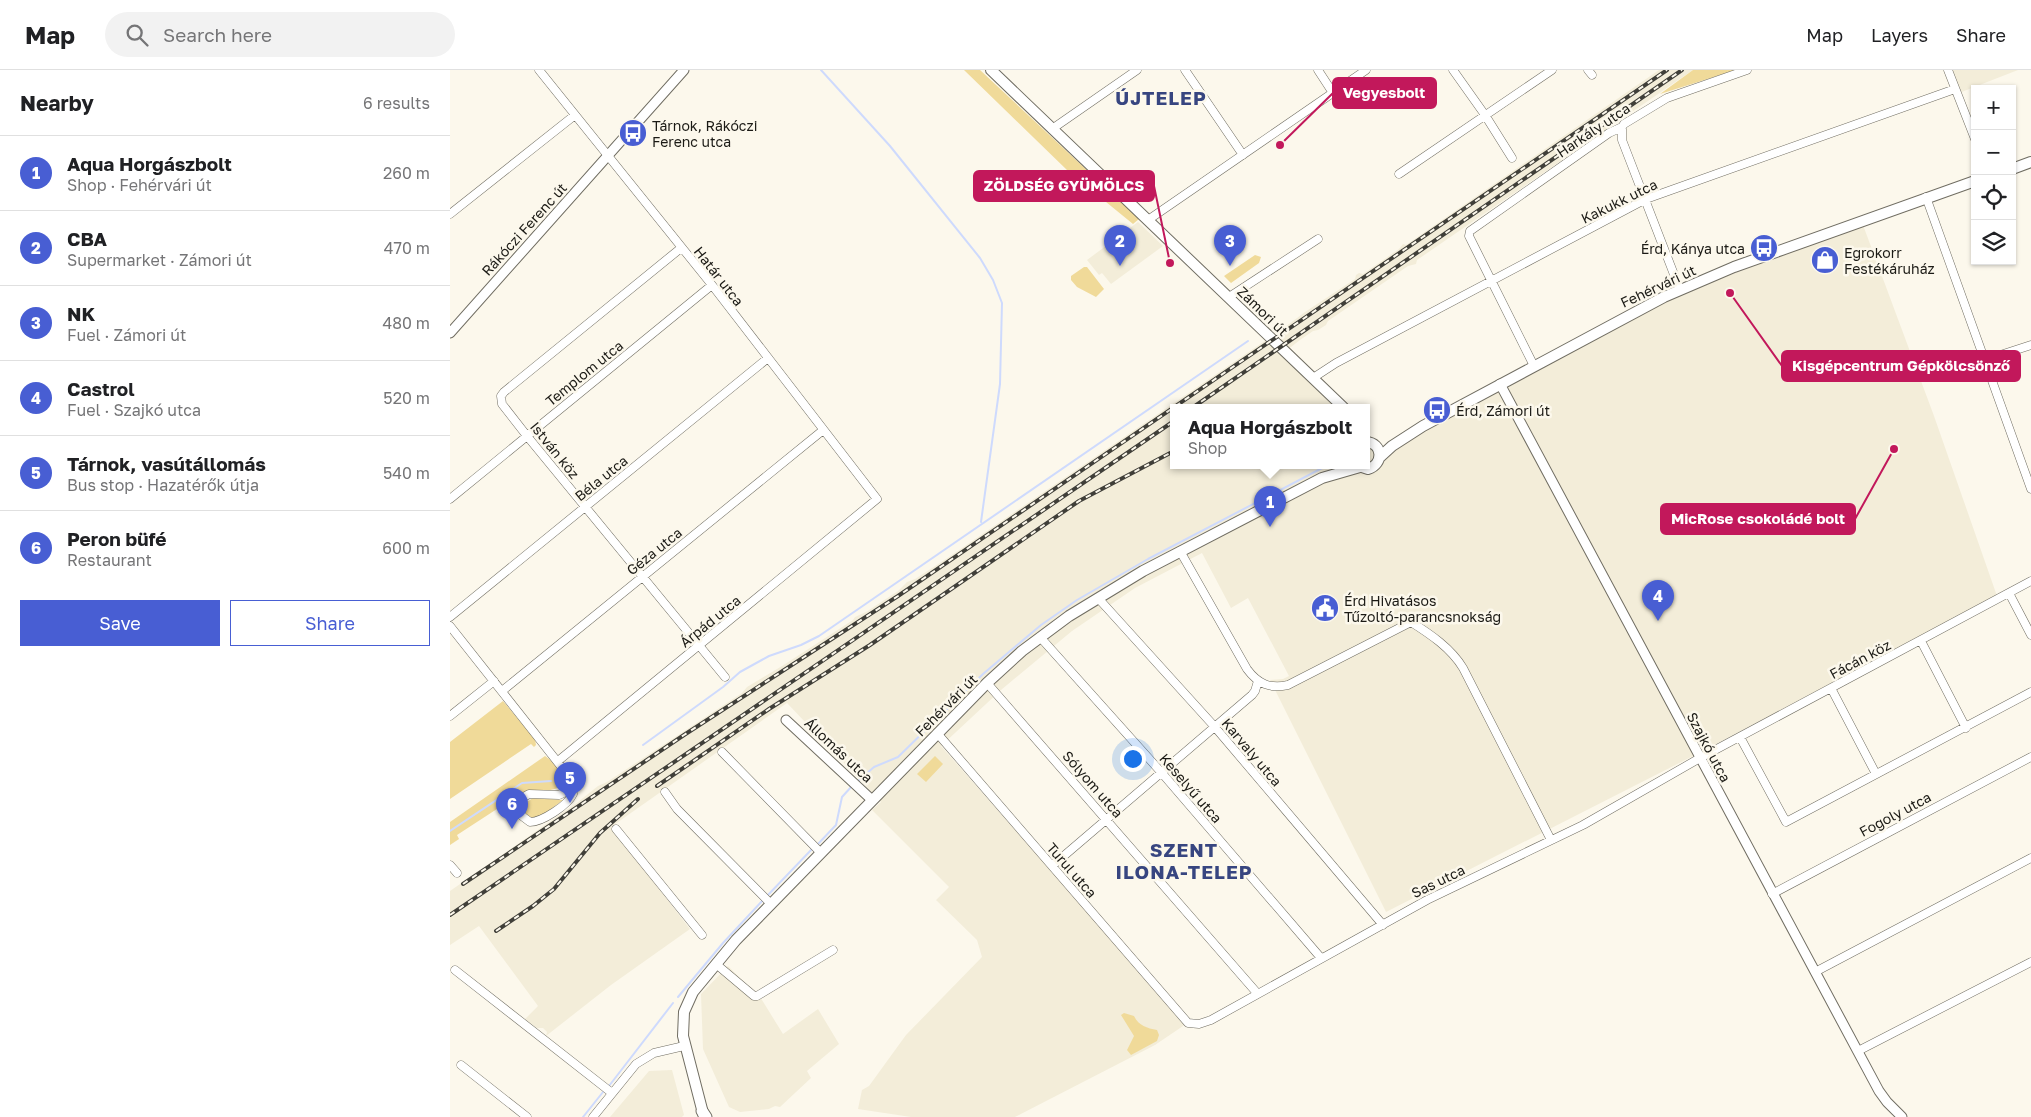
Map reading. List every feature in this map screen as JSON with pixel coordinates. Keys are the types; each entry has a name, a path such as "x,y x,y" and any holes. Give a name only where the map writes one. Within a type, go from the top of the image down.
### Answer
{"main road":[{"name":"Zámori út","path":"991,70 1339,404"},
{"path":"2016,168 2031,162"},
{"name":"Fehérvári út","path":"1370,467 1373,467 1380,457 1392,446 1422,426 1643,307 1734,267 1971,182"},
{"name":"Fehérvári út","path":"1370,442 1422,426"},
{"path":"1370,443 1379,450 1380,457"},
{"name":"Fehérvári út","path":"1322,478 1334,469"},
{"name":"Fehérvári út","path":"703,1116 684,1046 683,1019 693,992 771,904 937,733 988,683 1040,637 1098,598 1180,551 1322,478 1350,469"}],"street":[{"name":"Határ utca","path":"539,70 712,285 822,431 877,500"},
{"name":"Rákóczi Ferenc út","path":"450,333 684,70"},
{"path":"1052,129 1137,70"},
{"path":"1185,70 1243,154"},
{"path":"1318,70 1333,92"},
{"path":"1148,220 1366,70"},
{"path":"1453,70 1512,158"},
{"path":"1399,174 1552,70"},
{"name":"Harkály utca","path":"1491,280 1470,236 1472,228 1609,133 1622,127 1667,98 1747,70"},
{"path":"1948,70 1971,130"},
{"name":"Kakukk utca","path":"1313,378 1336,363 1491,280 1646,200 1955,89"},
{"path":"450,214 575,115"},
{"path":"1622,127 1622,140 1680,290"},
{"path":"1926,197 2031,489"},
{"path":"1229,298 1318,239"},
{"name":"István köz","path":"681,248 504,392 500,399 527,436 725,677"},
{"path":"1491,280 1534,366"},
{"name":"Templom utca","path":"450,499 712,285"},
{"path":"1985,360 2031,344"},
{"name":"Béla utca","path":"450,617 768,358"},
{"name":"Szajkó utca","path":"1500,384 1879,1091 1902,1117"},
{"name":"Géza utca","path":"502,691 822,431"},
{"name":"Árpád utca","path":"558,761 877,500"},
{"path":"1180,551 1247,669 1258,681 1272,687 1288,685 1411,622 1443,645 1457,658 1551,840"},
{"name":"Fácán köz","path":"1700,758 2031,581"},
{"path":"2009,593 2031,635"},
{"name":"Karvaly utca","path":"1098,598 1214,726 1383,926"},
{"path":"450,626 571,779 572,789 571,798 538,821 530,822 522,816 520,804 525,796 529,794 559,795 572,789"},
{"name":"Keselyű utca","path":"1040,637 1161,772 1321,958"},
{"path":"1921,641 1966,728"},
{"path":"450,716 494,681"},
{"path":"1052,866 1252,695 1256,691 1258,681"},
{"name":"Sólyom utca","path":"988,683 1257,993"},
{"path":"1831,688 1876,774"},
{"path":"1740,736 1786,822 2031,692"},
{"name":"Állomás utca","path":"786,720 872,800"},
{"name":"Turul utca","path":"937,733 1188,1023"},
{"path":"722,752 821,852"},
{"name":"Fogoly utca","path":"1772,894 2031,757"},
{"name":"Sas utca","path":"1188,1023 1199,1024 1211,1020 1427,900 1583,825 1700,758"},
{"path":"665,792 677,809 771,904"},
{"path":"616,829 702,935"},
{"path":"1815,972 2031,858"},
{"path":"450,865 457,873"},
{"path":"716,964 754,996 763,994 833,950"},
{"path":"1858,1051 2031,962"},
{"path":"455,970 612,1093"},
{"path":"593,1117 636,1064 654,1053 684,1046"},
{"path":"461,1065 527,1117"}],"shaded area":[{"path":"964,70 980,70 1139,219 1133,224 1068,171"},
{"path":"1659,70 1693,70 1417,260 1416,264 1408,266 1282,354 1331,404 1172,404 1355,279 1356,275 1359,273 1363,274 1399,249 1403,244 1406,245"},
{"path":"1693,70 1736,70 1660,94"},
{"path":"1951,70 2018,70 1980,85 1971,85 1971,88 1959,93"},
{"path":"1138,222 1163,246 1111,284 1102,273 1099,275 1087,260"},
{"path":"1863,225 1934,416 1997,596 1695,755 1386,912 1270,680 1283,679 1289,676 1248,598 1231,608 1202,553 1135,588 1072,631 1001,690 941,746 1186,1024 1155,1045 1015,1117 911,1117 858,1109 862,1090 869,1086 906,1035 982,957 977,940 936,900 949,887 872,810 881,802 787,703 611,827 690,929 611,985 546,1036 547,1032 543,1028 537,1028 525,1019 538,1006 479,926 450,945 450,891 598,786 607,782 742,693 747,687 898,591 907,582 946,559 1170,406 1170,469 1370,469 1370,444 1382,455 1503,386 1682,293"},
{"path":"1255,255 1261,257 1259,263 1231,283 1224,276"},
{"path":"1087,267 1104,289 1096,297 1077,287 1071,280 1071,276"},
{"path":"503,701 535,739 536,745 534,747 531,744 450,799 450,742"},
{"path":"545,756 554,763 561,773 563,780 561,785 550,790 523,792 457,835 459,839 450,845 450,822"},
{"path":"935,756 943,764 926,782 917,774"},
{"path":"533,798 563,800 539,818 530,818 525,814 524,805"},
{"path":"728,966 762,1000 783,1034 818,1009 839,1044 807,1071 811,1078 780,1107 775,1106 769,1109 740,1112 729,1107 703,1049 701,994"},
{"path":"1124,1013 1134,1016 1144,1026 1157,1030 1159,1035 1157,1041 1131,1055 1127,1050 1134,1036 1121,1015"},
{"path":"672,1070 684,1115 682,1117 610,1117 649,1071"}],"waterway":[{"path":"821,70 890,146 980,258 993,280 1002,303 1000,384 981,522"},
{"path":"643,745 723,687 740,672 769,656 801,645 819,636 1248,341"},
{"path":"858,781 874,767 898,757 983,674 1041,625 1077,600 1148,559 1320,469"},
{"path":"450,831 522,783 551,781"},
{"path":"818,844 836,825 842,797 852,786"},
{"path":"767,896 813,848"},
{"path":"678,997 723,943 764,899"},
{"path":"609,1086 673,1003"},
{"path":"583,1117 603,1092"}],"railway":[{"path":"1179,404 1667,70"},
{"path":"1198,404 1682,70"},
{"path":"463,884 684,735 898,596 1170,410"},
{"path":"450,915 1170,424"},
{"path":"657,786 769,709 870,645 1079,501 1170,453"},
{"path":"496,931 554,889 600,833 638,799"}],"place":[{"name":"Tárnok, Rákóczi Ferenc utca","path":"633,133"},
{"name":"Vegyesbolt","path":"1280,145"},
{"name":"Érd, Kánya utca","path":"1764,248"},
{"name":"Egrokorr Festékáruház","path":"1825,260"},
{"name":"ZÖLDSÉG GYÜMÖLCS","path":"1170,263"},
{"name":"CBA","path":"1120,266"},
{"name":"NK","path":"1230,266"},
{"name":"Kisgépcentrum Gépkölcsönző","path":"1730,293"},
{"name":"Érd, Zámori út","path":"1437,410"},
{"name":"MicRose csokoládé bolt","path":"1894,449"},
{"name":"Aqua Horgászbolt","path":"1270,527"},
{"name":"Érd Hivatásos Tűzoltó-parancsnokság","path":"1325,608"},
{"name":"Castrol","path":"1658,621"},
{"name":"Tárnok, vasútállomás","path":"570,803"},
{"name":"Peron büfé","path":"512,829"}],"district":[{"name":"ÚJTELEP","path":"1161,97"},
{"name":"SZENT ILONA-TELEP","path":"1184,860"}]}
